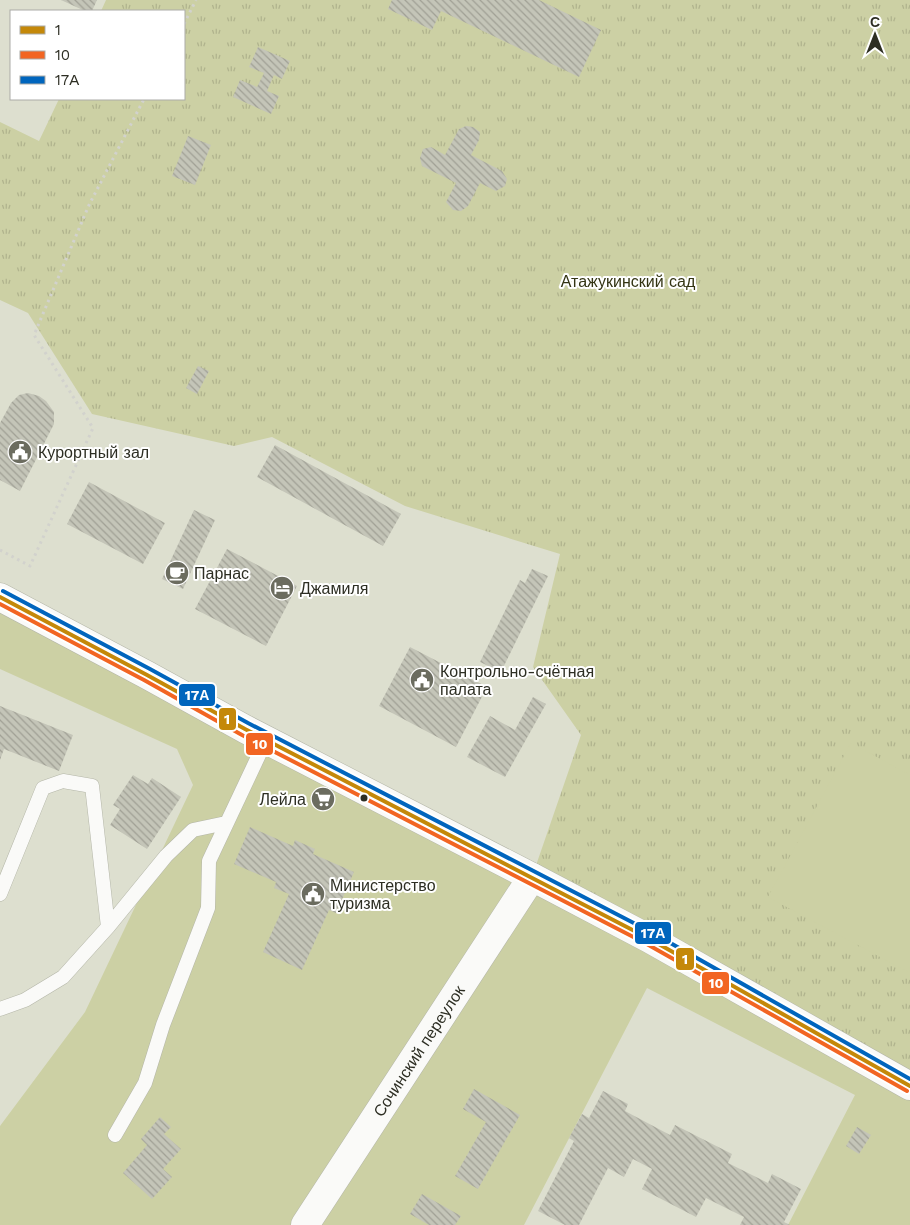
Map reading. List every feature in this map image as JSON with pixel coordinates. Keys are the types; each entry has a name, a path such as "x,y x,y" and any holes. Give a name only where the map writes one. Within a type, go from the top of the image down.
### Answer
{"street":[{"path":"0,597 147,674 266,740 648,938 910,1086"},
{"name":"Сочинский переулок","path":"305,1225 532,877"}],"lane":[{"path":"115,1135 145,1084 163,1025 208,908 209,861 266,740"},
{"path":"0,894 43,788 63,781 92,786 108,927"},
{"path":"0,1009 25,1000 63,977 108,927 166,856 193,830 226,824"}],"path":[{"path":"185,22 196,0"},
{"path":"0,550 30,566 93,428 34,335 89,205 143,100"}],"green space":[{"name":"Атажукинский сад","path":"106,0 910,0 910,1086 532,877 581,735 533,667 560,554 405,506 272,437 234,446 92,414 28,313 0,300 0,122 39,141 59,100 185,100 185,10 101,10"},
{"path":"0,597 910,1086 910,1225 788,1225 855,1095 647,988 524,1225 0,1225 0,1126 85,1012 193,785 177,749 0,669"},
{"path":"851,743 910,775 910,973 768,897"}],"building":[{"path":"61,0 97,0 92,10 83,10"},
{"path":"392,0 539,0 601,30 579,77 441,11 432,30 388,9"},
{"path":"258,47 290,61 282,79 274,75 267,91 279,96 271,114 233,97 240,80 257,87 264,73 249,67"},
{"path":"466,126 473,127 480,132 479,140 471,155 502,171 507,179 505,186 496,191 480,183 468,206 461,211 453,210 446,202 456,183 422,166 420,158 423,149 431,147 445,155 459,129"},
{"path":"188,136 211,145 195,185 172,176"},
{"path":"198,366 209,371 197,394 186,388"},
{"name":"Курортный зал","path":"28,393 39,396 46,401 54,412 54,424 20,491 0,480 0,423 11,403 19,395"},
{"path":"275,445 401,514 383,546 257,477"},
{"path":"89,482 165,523 143,564 67,524"},
{"path":"194,510 215,520 183,589 162,579"},
{"path":"227,549 297,586 266,646 195,609"},
{"path":"532,569 548,576 501,672 480,662 520,580 525,583"},
{"path":"410,647 487,687 456,747 379,706"},
{"path":"533,697 546,704 505,777 467,757 490,716 515,730"},
{"path":"0,706 73,735 59,771 4,749 0,760"},
{"path":"133,775 148,784 152,778 181,797 147,849 110,825 120,809 113,805"},
{"path":"250,827 293,846 295,840 315,849 313,854 354,872 336,913 329,910 302,970 263,952 289,894 274,888 276,882 234,864"},
{"path":"474,1089 520,1115 478,1189 455,1176 486,1122 463,1109"},
{"path":"603,1091 628,1104 625,1111 670,1135 675,1125 732,1154 728,1163 768,1183 772,1174 801,1189 784,1222 790,1225 740,1225 744,1217 706,1198 696,1217 642,1189 652,1169 633,1159 624,1177 608,1168 579,1225 565,1225 538,1211 574,1141 569,1138 582,1114 589,1118"},
{"path":"160,1117 171,1127 164,1134 181,1149 163,1169 172,1177 152,1199 123,1173 147,1145 141,1139"},
{"path":"857,1127 871,1135 859,1154 846,1146"},
{"path":"422,1194 461,1216 455,1225 429,1225 410,1214"}],"transit line":[{"name":"17А","path":"3,591 248,723 651,932 910,1079"},
{"name":"1","path":"0,597 245,729 648,938 910,1086"},
{"name":"10","path":"0,604 144,680 242,735 645,943 907,1091"}],"place":[{"name":"Курортный зал","path":"20,452"},
{"name":"Парнас","path":"177,573"},
{"name":"Джамиля","path":"282,588"},
{"name":"Контрольно-счётная палата","path":"422,680"},
{"name":"Лейла","path":"323,799"},
{"name":"Министерство туризма","path":"313,894"}]}
